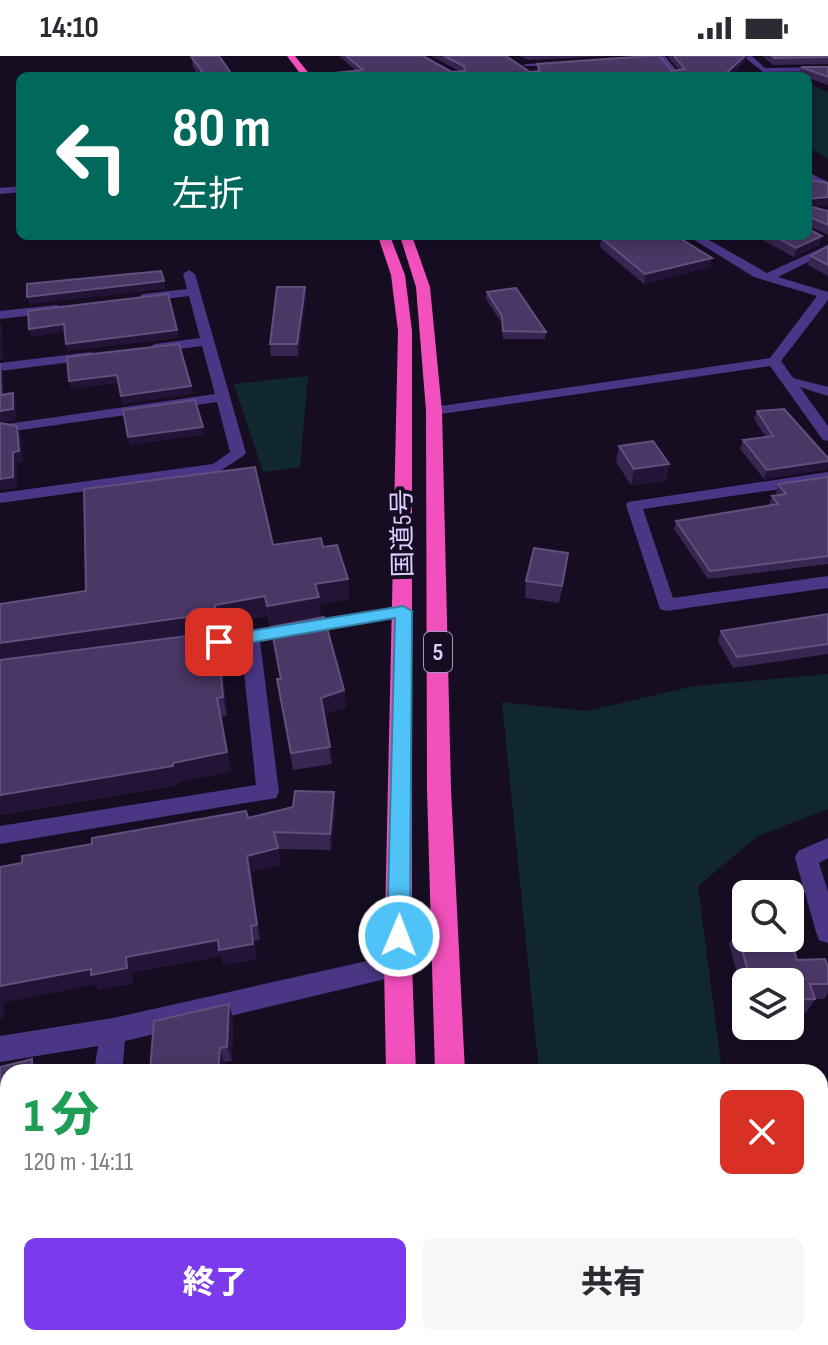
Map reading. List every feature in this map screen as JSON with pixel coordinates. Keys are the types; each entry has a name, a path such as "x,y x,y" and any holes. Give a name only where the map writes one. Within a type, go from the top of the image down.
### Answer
{"highway":[{"path":"291,56 304,72"},
{"name":"国道5号","path":"385,240 398,275 405,331 398,965 401,1064"},
{"name":"国道5号","path":"407,240 423,287 434,411 439,789 450,1064"}],"street":[{"path":"419,56 450,72"},
{"path":"747,56 763,70 828,69"},
{"path":"649,58 661,57"},
{"path":"514,60 530,72"},
{"path":"526,66 568,63"},
{"path":"812,177 824,184"},
{"path":"434,411 774,361 826,296 768,277 701,240"},
{"path":"768,277 828,248"},
{"path":"0,498 217,468 238,453 189,274"},
{"path":"135,299 194,292"},
{"path":"0,315 75,306"},
{"path":"133,351 208,341"},
{"path":"0,367 104,354"},
{"path":"774,361 828,437"},
{"path":"786,378 828,392"},
{"path":"0,429 223,397"},
{"path":"828,477 634,505 666,605 828,582"},
{"path":"172,648 250,638 403,611"},
{"path":"0,835 268,792 250,638"},
{"path":"828,848 806,858 828,932"},
{"path":"0,1049 113,1031 398,965"},
{"path":"109,1064 113,1031"}],"green space":[{"path":"812,85 828,92 828,159 812,149"},
{"path":"308,376 300,467 263,472 234,384"},
{"path":"828,674 828,809 758,836 698,886 721,1064 538,1064 502,702 587,711 694,686"}],"building":[{"path":"191,56 219,56 230,72 202,72"},
{"path":"346,56 423,56 451,72 343,72 363,70"},
{"path":"444,56 506,56 530,72 451,72 465,71 464,66"},
{"path":"648,56 660,56 672,71 685,69 674,56 745,56 727,72 530,72 540,71 537,64"},
{"path":"772,56 828,56 828,57 774,58"},
{"path":"801,67 828,67 828,77"},
{"path":"812,181 828,183 828,197 812,199"},
{"path":"812,207 828,211 828,225 812,218"},
{"path":"812,231 822,236 796,248 781,240 812,240"},
{"path":"603,240 683,240 712,258 645,274"},
{"path":"828,246 828,265 811,256"},
{"path":"161,271 164,281 27,297 27,284"},
{"path":"277,287 305,287 297,344 270,344"},
{"path":"516,288 546,332 503,331 502,316 487,292"},
{"path":"168,294 177,330 66,344 64,324 29,329 28,311"},
{"path":"179,344 191,386 121,396 117,375 69,381 67,357"},
{"path":"0,363 1,395 13,393 13,409 0,411"},
{"path":"195,400 203,427 128,437 123,410"},
{"path":"784,409 828,461 767,470 743,440 773,436 757,411"},
{"path":"0,423 17,426 19,451 13,452 13,477 0,479"},
{"path":"653,441 669,464 634,469 619,446"},
{"path":"255,467 273,545 321,538 323,547 337,545 348,579 315,584 319,597 267,606 265,596 215,605 216,613 0,643 0,604 86,591 84,489"},
{"path":"828,477 828,556 710,571 676,521 778,504 772,496 786,494 778,484"},
{"path":"534,548 568,553 562,586 526,581"},
{"path":"828,614 828,644 737,657 721,631"},
{"path":"324,617 344,690 321,698 330,747 291,753 271,627"},
{"path":"217,632 223,697 217,698 227,752 173,763 173,766 0,795 0,660"},
{"path":"295,791 334,792 330,834 274,832 278,848 247,856 257,925 251,926 253,944 219,950 218,940 126,957 127,968 91,975 91,969 0,986 0,867 22,863 22,856 92,844 92,838 246,811 248,818 293,807"},
{"path":"743,952 794,952 797,960 825,959 828,984 810,984 815,999 804,999 804,968 747,968"},
{"path":"229,1004 227,1047 220,1048 219,1064 151,1064 154,1021"},
{"path":"32,1059 32,1064 12,1064"}],"route":[{"path":"219,642 403,611 399,936"}]}
